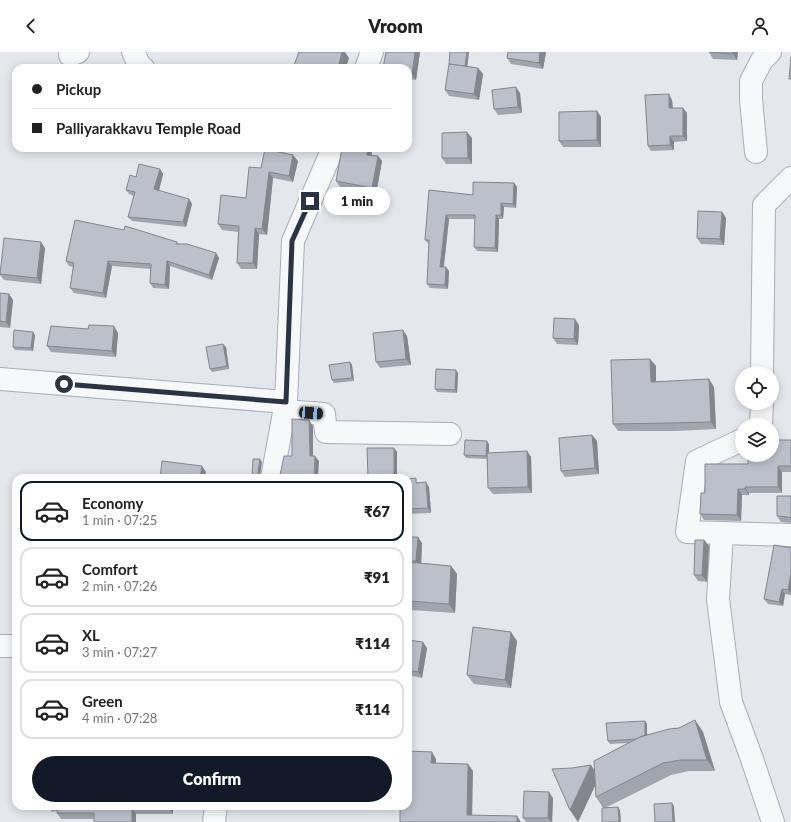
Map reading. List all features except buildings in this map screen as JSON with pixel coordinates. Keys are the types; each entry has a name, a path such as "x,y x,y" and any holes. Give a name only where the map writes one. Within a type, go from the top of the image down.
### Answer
{"street":[{"path":"133,52 139,64"},
{"path":"368,64 372,52"},
{"path":"756,152 751,100 752,80 762,60 770,52"},
{"path":"273,474 285,406 292,241 331,152"},
{"path":"762,366 764,205 791,178"},
{"path":"0,379 285,406 324,414 326,432 450,434"},
{"path":"735,443 697,461 687,532 791,535"},
{"path":"722,533 718,599 731,702 773,822"},
{"path":"0,646 12,646"},
{"path":"214,822 216,810"}],"route":[{"path":"64,384 286,402 292,241 310,201"}]}
